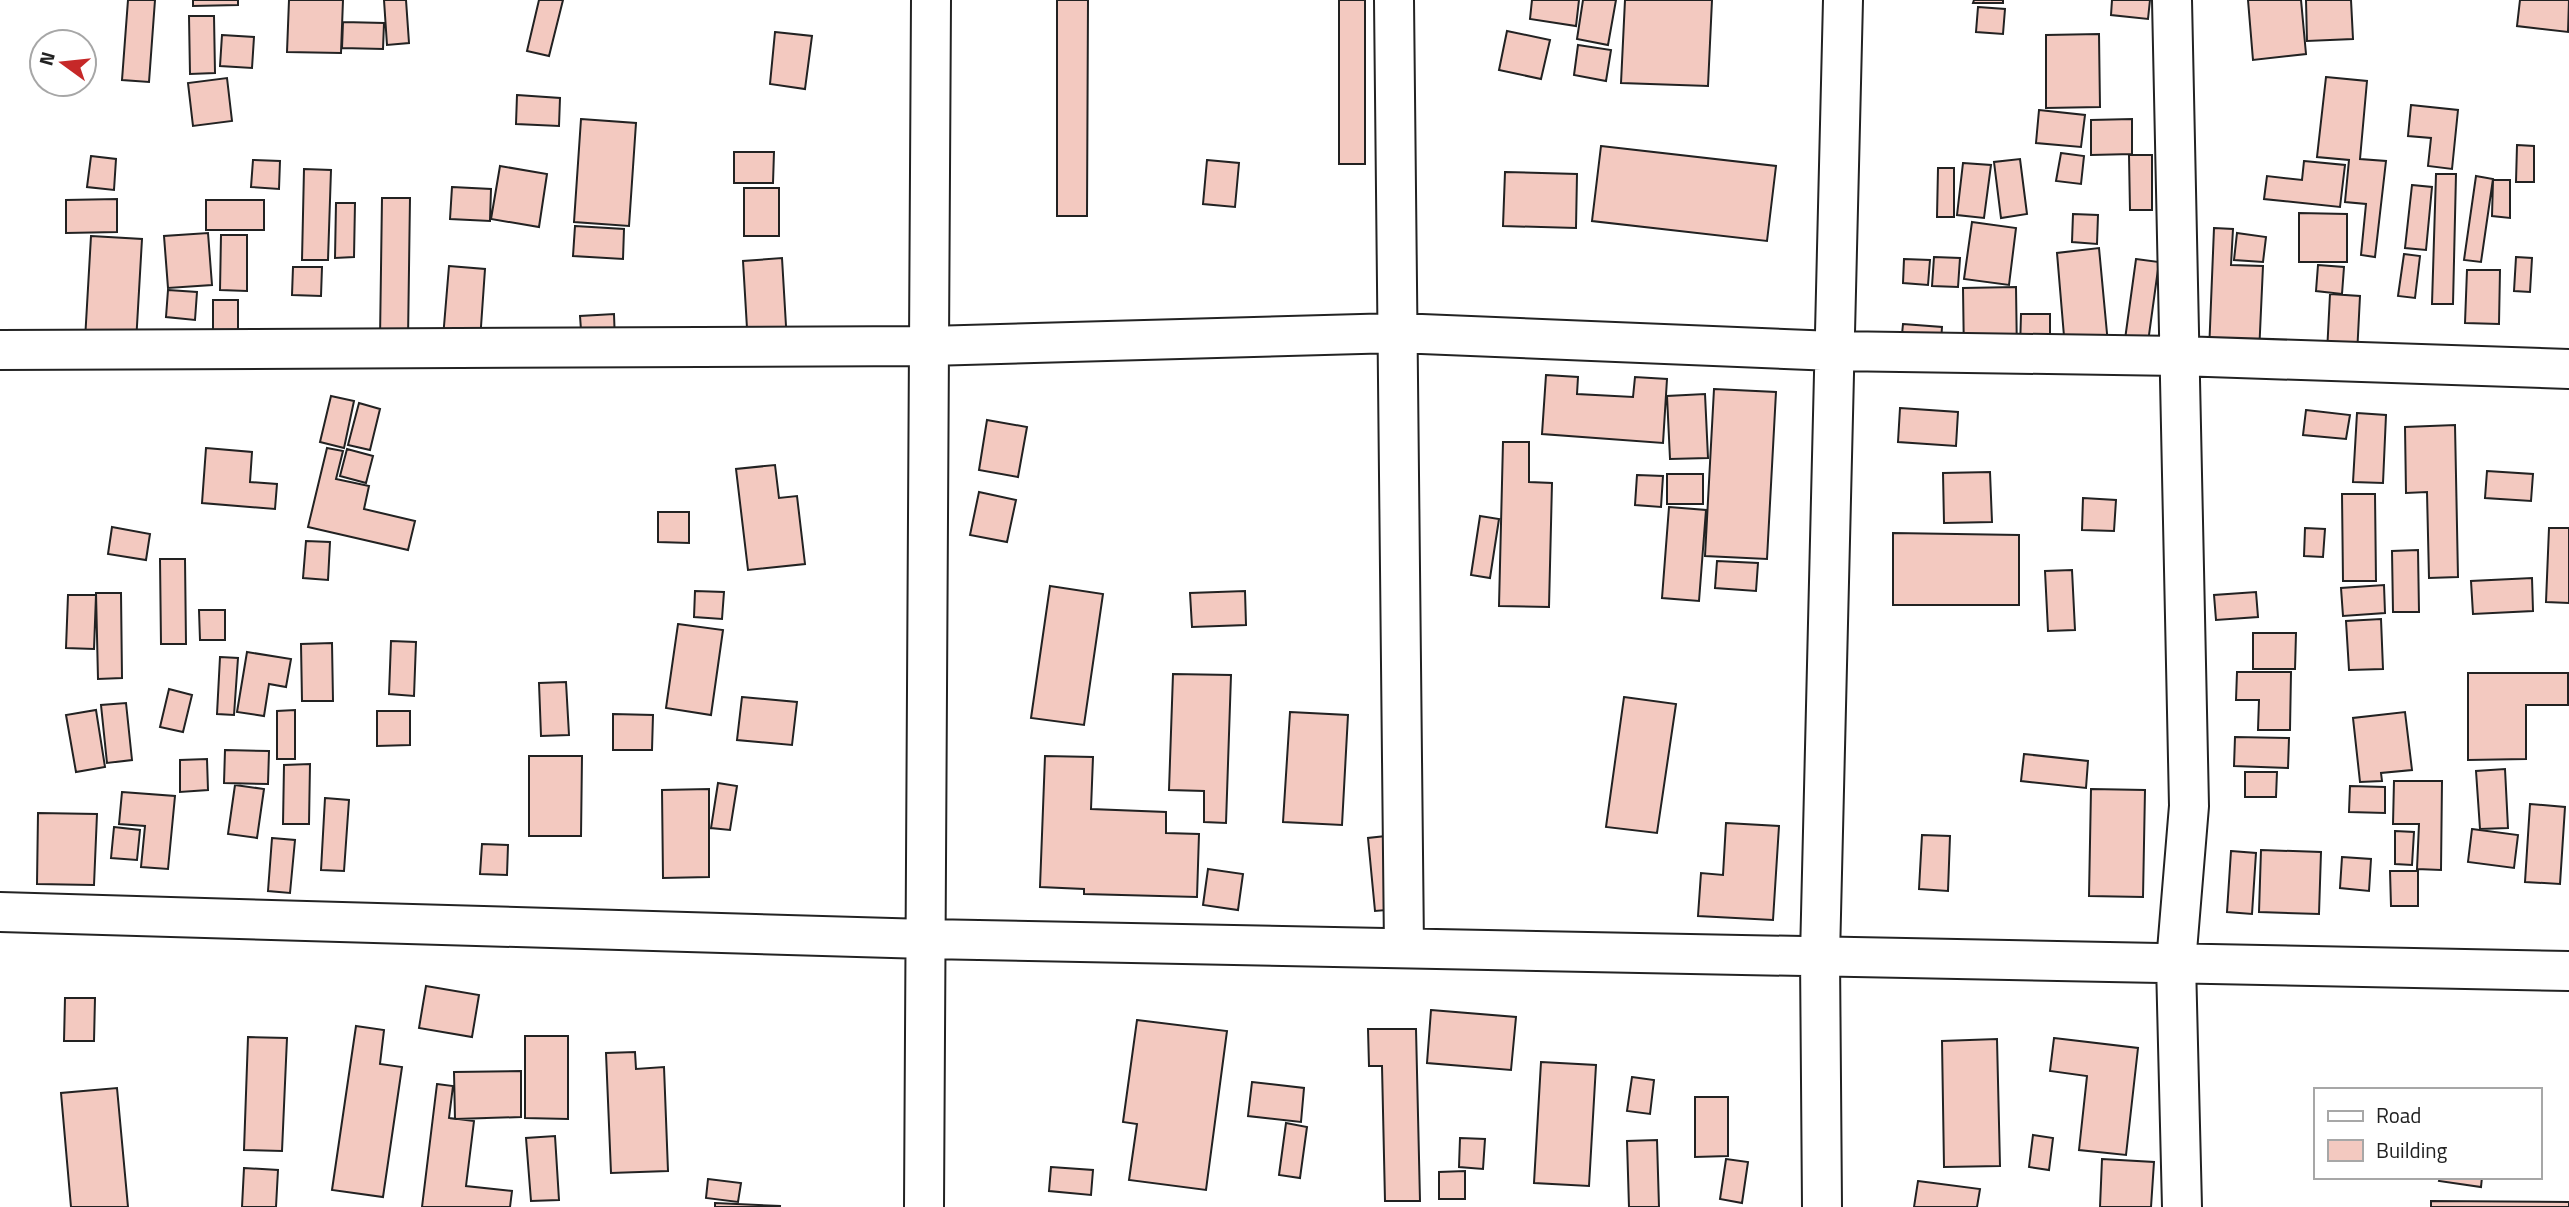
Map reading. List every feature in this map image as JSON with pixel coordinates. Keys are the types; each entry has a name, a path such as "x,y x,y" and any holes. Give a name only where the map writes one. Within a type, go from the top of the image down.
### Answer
{"street":[{"path":"924,1207 931,0"},
{"path":"1394,0 1404,948"},
{"path":"1822,1207 1820,956 1843,0"},
{"path":"2172,0 2189,806 2176,964 2182,1207"},
{"path":"0,349 929,346 1397,333 1834,351 2179,356 2569,369"},
{"path":"0,912 926,939 2569,971"}],"building":[{"path":"128,0 155,0 149,82 122,80"},
{"path":"193,0 238,0 238,5 193,6"},
{"path":"289,0 343,0 341,53 287,52"},
{"path":"384,0 406,0 409,43 387,45"},
{"path":"539,0 563,0 549,56 527,51"},
{"path":"1057,0 1088,0 1087,216 1057,216"},
{"path":"1339,0 1365,0 1365,164 1339,164"},
{"path":"1532,0 1579,0 1576,26 1530,19"},
{"path":"1583,0 1616,0 1608,45 1577,39"},
{"path":"1625,0 1712,0 1708,86 1621,83"},
{"path":"1974,0 2003,0 2003,3 1973,3"},
{"path":"2112,0 2150,0 2148,19 2111,15"},
{"path":"2248,0 2301,0 2306,54 2253,60"},
{"path":"2306,0 2351,0 2353,39 2307,41"},
{"path":"2520,0 2569,0 2568,32 2517,26"},
{"path":"1978,7 2005,9 2003,34 1976,32"},
{"path":"189,16 214,16 215,73 190,74"},
{"path":"343,22 384,23 383,49 342,48"},
{"path":"1507,31 1550,40 1541,79 1499,70"},
{"path":"775,32 812,36 805,89 770,84"},
{"path":"2099,34 2100,107 2046,108 2046,35"},
{"path":"222,35 254,37 252,68 220,66"},
{"path":"1578,45 1611,50 1606,81 1574,75"},
{"path":"2326,77 2367,81 2360,159 2386,161 2375,257 2361,255 2366,204 2345,202 2349,160 2317,157"},
{"path":"227,78 232,121 193,126 188,83"},
{"path":"517,95 560,98 559,126 516,124"},
{"path":"2411,105 2458,110 2452,169 2428,166 2431,138 2408,136"},
{"path":"2039,110 2085,115 2081,147 2036,143"},
{"path":"581,119 636,123 629,226 574,222"},
{"path":"2132,119 2132,154 2091,155 2091,120"},
{"path":"2517,145 2534,146 2534,182 2516,182"},
{"path":"1601,146 1776,166 1767,241 1592,221"},
{"path":"734,152 774,152 773,183 734,183"},
{"path":"2061,153 2084,156 2081,184 2056,181"},
{"path":"2129,155 2152,155 2152,210 2130,210"},
{"path":"91,156 116,159 114,190 87,187"},
{"path":"2020,159 2027,214 2001,218 1994,162"},
{"path":"253,160 280,161 279,189 251,187"},
{"path":"1207,160 1239,163 1235,207 1203,204"},
{"path":"2304,161 2345,165 2340,207 2264,199 2267,176 2302,180"},
{"path":"1963,163 1991,165 1984,218 1957,215"},
{"path":"500,166 547,174 539,227 491,219"},
{"path":"1938,168 1954,168 1954,217 1937,217"},
{"path":"304,169 331,170 328,260 302,260"},
{"path":"1505,172 1577,174 1576,228 1503,226"},
{"path":"2436,174 2456,174 2453,304 2432,304"},
{"path":"2476,176 2493,179 2481,262 2464,260"},
{"path":"2493,180 2510,180 2510,218 2492,216"},
{"path":"2412,185 2432,187 2426,250 2405,248"},
{"path":"452,187 491,189 490,221 450,219"},
{"path":"744,188 779,188 779,236 744,236"},
{"path":"382,198 410,198 408,339 380,339"},
{"path":"117,199 117,232 66,233 66,200"},
{"path":"206,200 264,200 264,230 206,230"},
{"path":"336,203 355,203 354,257 335,258"},
{"path":"2299,213 2347,214 2347,262 2299,262"},
{"path":"2073,214 2098,215 2097,244 2072,242"},
{"path":"1972,222 2016,228 2009,285 1964,279"},
{"path":"575,226 624,229 623,259 573,256"},
{"path":"2214,228 2233,229 2231,265 2263,266 2259,354 2209,352"},
{"path":"208,233 212,285 168,288 164,236"},
{"path":"2237,233 2266,237 2263,262 2234,260"},
{"path":"221,235 247,235 247,291 220,290"},
{"path":"91,236 142,239 136,343 85,340"},
{"path":"2099,248 2108,344 2065,348 2057,253"},
{"path":"2404,254 2420,256 2415,298 2398,296"},
{"path":"1934,257 1960,258 1958,287 1932,286"},
{"path":"2516,257 2532,258 2530,292 2514,291"},
{"path":"782,258 787,343 748,345 743,261"},
{"path":"1904,259 1930,260 1928,285 1903,283"},
{"path":"2136,259 2159,262 2146,357 2123,354"},
{"path":"2318,265 2344,267 2342,294 2316,291"},
{"path":"449,266 485,269 480,341 443,338"},
{"path":"293,267 322,267 321,296 292,295"},
{"path":"2467,270 2500,270 2499,324 2465,323"},
{"path":"2016,287 2017,357 1964,358 1963,288"},
{"path":"168,290 197,292 195,320 166,317"},
{"path":"2330,294 2360,296 2357,355 2327,353"},
{"path":"213,300 238,300 238,339 213,340"},
{"path":"614,314 615,343 582,344 580,316"},
{"path":"2021,314 2050,314 2050,349 2020,349"},
{"path":"1903,324 1942,327 1940,358 1900,355"},
{"path":"1546,375 1578,377 1577,394 1633,397 1635,377 1667,379 1663,443 1542,434"},
{"path":"1714,389 1776,392 1767,559 1705,556"},
{"path":"1705,394 1708,458 1670,459 1667,396"},
{"path":"331,396 354,401 344,448 320,442"},
{"path":"359,403 380,409 370,450 348,445"},
{"path":"1900,408 1958,412 1956,446 1898,442"},
{"path":"2306,410 2350,415 2346,439 2303,435"},
{"path":"2357,413 2386,415 2383,483 2353,482"},
{"path":"987,420 1027,427 1018,477 979,470"},
{"path":"2455,425 2458,577 2429,578 2427,492 2406,493 2405,427"},
{"path":"1503,442 1529,442 1529,482 1552,483 1549,607 1499,606"},
{"path":"206,448 252,452 250,482 277,484 275,509 202,503"},
{"path":"327,448 343,451 336,479 369,486 364,509 415,521 408,550 308,527"},
{"path":"347,449 373,456 366,483 340,476"},
{"path":"775,465 779,498 797,496 805,564 748,570 736,469"},
{"path":"2487,471 2533,474 2531,501 2485,498"},
{"path":"1990,472 1992,522 1944,523 1943,473"},
{"path":"1667,474 1703,474 1703,504 1667,504"},
{"path":"1637,475 1663,476 1661,507 1635,505"},
{"path":"979,492 1016,500 1007,542 970,535"},
{"path":"2342,494 2375,494 2376,581 2343,581"},
{"path":"2083,498 2116,500 2114,531 2082,530"},
{"path":"1669,507 1706,510 1699,601 1662,598"},
{"path":"658,512 689,512 689,543 658,542"},
{"path":"1480,516 1499,519 1490,578 1471,575"},
{"path":"112,527 150,534 146,560 108,554"},
{"path":"2305,528 2325,529 2323,557 2304,556"},
{"path":"2549,528 2569,528 2569,603 2546,602"},
{"path":"1893,533 2019,535 2019,605 1893,605"},
{"path":"306,541 330,542 328,580 303,578"},
{"path":"2418,550 2419,612 2393,612 2392,551"},
{"path":"160,559 185,559 186,644 161,644"},
{"path":"1717,561 1758,563 1756,591 1715,588"},
{"path":"2072,570 2075,630 2048,631 2045,571"},
{"path":"2532,578 2533,611 2473,614 2471,581"},
{"path":"2384,585 2385,613 2343,616 2341,588"},
{"path":"1050,586 1103,594 1084,725 1031,718"},
{"path":"695,591 724,592 722,619 694,617"},
{"path":"1245,591 1246,625 1192,627 1190,593"},
{"path":"2256,592 2258,617 2216,620 2214,595"},
{"path":"96,593 121,593 122,678 98,679"},
{"path":"68,595 96,595 94,649 66,648"},
{"path":"199,610 225,610 225,640 200,640"},
{"path":"2381,619 2383,669 2349,670 2346,621"},
{"path":"678,624 723,630 711,715 666,708"},
{"path":"2253,633 2296,633 2295,669 2253,669"},
{"path":"391,641 416,642 414,696 389,694"},
{"path":"332,643 333,701 302,701 301,644"},
{"path":"247,652 291,659 286,687 269,684 264,716 237,712"},
{"path":"220,657 238,658 234,715 217,714"},
{"path":"2237,672 2291,672 2290,730 2258,730 2259,700 2236,700"},
{"path":"2468,673 2568,673 2568,705 2526,705 2526,759 2468,760"},
{"path":"1173,674 1231,675 1226,823 1204,822 1204,791 1169,790"},
{"path":"566,682 569,735 541,736 539,683"},
{"path":"566,682 569,735 541,736 539,683"},
{"path":"169,689 192,695 183,732 160,727"},
{"path":"742,697 797,702 792,745 737,740"},
{"path":"1624,697 1676,704 1657,833 1606,827"},
{"path":"126,703 132,760 107,763 101,705"},
{"path":"96,710 105,767 76,772 66,715"},
{"path":"295,710 295,759 277,759 277,711"},
{"path":"377,711 410,711 410,745 377,746"},
{"path":"1290,712 1348,715 1342,825 1283,822"},
{"path":"2405,712 2412,770 2381,773 2382,781 2360,782 2353,718"},
{"path":"613,714 653,715 652,750 613,750"},
{"path":"2235,737 2289,738 2288,768 2234,766"},
{"path":"225,750 269,751 268,784 224,783"},
{"path":"2024,754 2088,761 2086,788 2021,781"},
{"path":"529,756 582,756 581,836 529,836"},
{"path":"529,756 582,756 581,836 529,836"},
{"path":"1045,756 1093,757 1091,809 1166,812 1166,833 1199,834 1197,897 1084,894 1084,889 1040,887"},
{"path":"207,759 208,790 180,792 180,760"},
{"path":"310,764 309,824 283,824 284,765"},
{"path":"2505,769 2508,828 2480,829 2476,771"},
{"path":"2245,772 2277,772 2276,797 2245,797"},
{"path":"2394,781 2442,781 2441,870 2417,869 2419,824 2393,824"},
{"path":"718,783 737,786 730,830 711,828"},
{"path":"235,785 264,789 257,838 228,834"},
{"path":"2350,786 2385,787 2385,813 2349,812"},
{"path":"709,789 709,877 663,878 662,790"},
{"path":"2091,789 2145,790 2143,897 2089,896"},
{"path":"122,792 175,796 168,869 141,867 145,826 119,824"},
{"path":"325,798 349,800 344,871 321,870"},
{"path":"2530,804 2565,807 2560,884 2525,882"},
{"path":"38,813 97,814 94,885 37,884"},
{"path":"1726,823 1779,826 1773,920 1698,916 1701,873 1723,875"},
{"path":"114,827 140,830 137,860 111,858"},
{"path":"2472,829 2518,835 2514,868 2468,862"},
{"path":"2395,831 2414,832 2412,865 2395,864"},
{"path":"1404,834 1410,908 1375,911 1368,838"},
{"path":"1922,835 1950,836 1948,891 1919,889"},
{"path":"272,838 295,840 290,893 268,891"},
{"path":"482,844 508,845 507,875 480,874"},
{"path":"2261,850 2321,852 2319,914 2259,912"},
{"path":"2231,851 2256,853 2252,914 2227,912"},
{"path":"2342,857 2371,859 2369,891 2340,888"},
{"path":"1208,869 1243,874 1238,910 1203,905"},
{"path":"2390,871 2418,871 2418,906 2391,906"},
{"path":"426,986 479,995 472,1037 419,1028"},
{"path":"426,986 479,995 472,1037 419,1028"},
{"path":"65,998 95,998 94,1041 64,1041"},
{"path":"1431,1010 1516,1017 1511,1070 1427,1063"},
{"path":"1137,1020 1227,1031 1206,1190 1129,1180 1137,1124 1123,1122"},
{"path":"356,1026 384,1030 380,1064 402,1067 383,1197 332,1190"},
{"path":"1368,1029 1416,1029 1420,1201 1385,1201 1382,1066 1369,1066"},
{"path":"525,1036 568,1036 568,1119 525,1118"},
{"path":"248,1037 287,1038 282,1151 244,1150"},
{"path":"2054,1038 2138,1048 2126,1155 2079,1150 2087,1076 2050,1071"},
{"path":"1997,1039 2000,1166 1944,1167 1942,1041"},
{"path":"635,1052 636,1069 664,1067 668,1171 611,1173 606,1053"},
{"path":"1541,1062 1596,1065 1589,1186 1534,1183"},
{"path":"521,1071 521,1117 455,1119 454,1072"},
{"path":"521,1071 521,1117 455,1119 454,1072"},
{"path":"1632,1077 1654,1080 1650,1114 1627,1111"},
{"path":"1252,1082 1304,1088 1301,1122 1248,1116"},
{"path":"437,1084 453,1086 449,1118 474,1121 466,1186 512,1191 510,1207 422,1207"},
{"path":"117,1088 128,1207 71,1207 61,1093"},
{"path":"1695,1097 1728,1097 1728,1156 1695,1157"},
{"path":"1286,1123 1307,1127 1300,1178 1279,1175"},
{"path":"2033,1135 2053,1138 2049,1170 2029,1167"},
{"path":"555,1136 559,1200 531,1201 526,1138"},
{"path":"1460,1138 1485,1139 1483,1169 1459,1167"},
{"path":"1657,1140 1659,1207 1629,1207 1627,1141"},
{"path":"1726,1159 1748,1162 1742,1203 1720,1199"},
{"path":"2102,1159 2154,1162 2151,1207 2100,1207"},
{"path":"1051,1167 1093,1170 1091,1195 1049,1191"},
{"path":"244,1168 278,1170 276,1207 242,1207"},
{"path":"1465,1171 1465,1199 1439,1199 1439,1172"},
{"path":"708,1179 741,1183 738,1202 706,1198"},
{"path":"2440,1179 2482,1179 2481,1187"},
{"path":"1918,1181 1980,1189 1977,1207 1914,1207"},
{"path":"2431,1201 2569,1202 2569,1207 2431,1207"},
{"path":"715,1203 781,1206 715,1207"}]}
